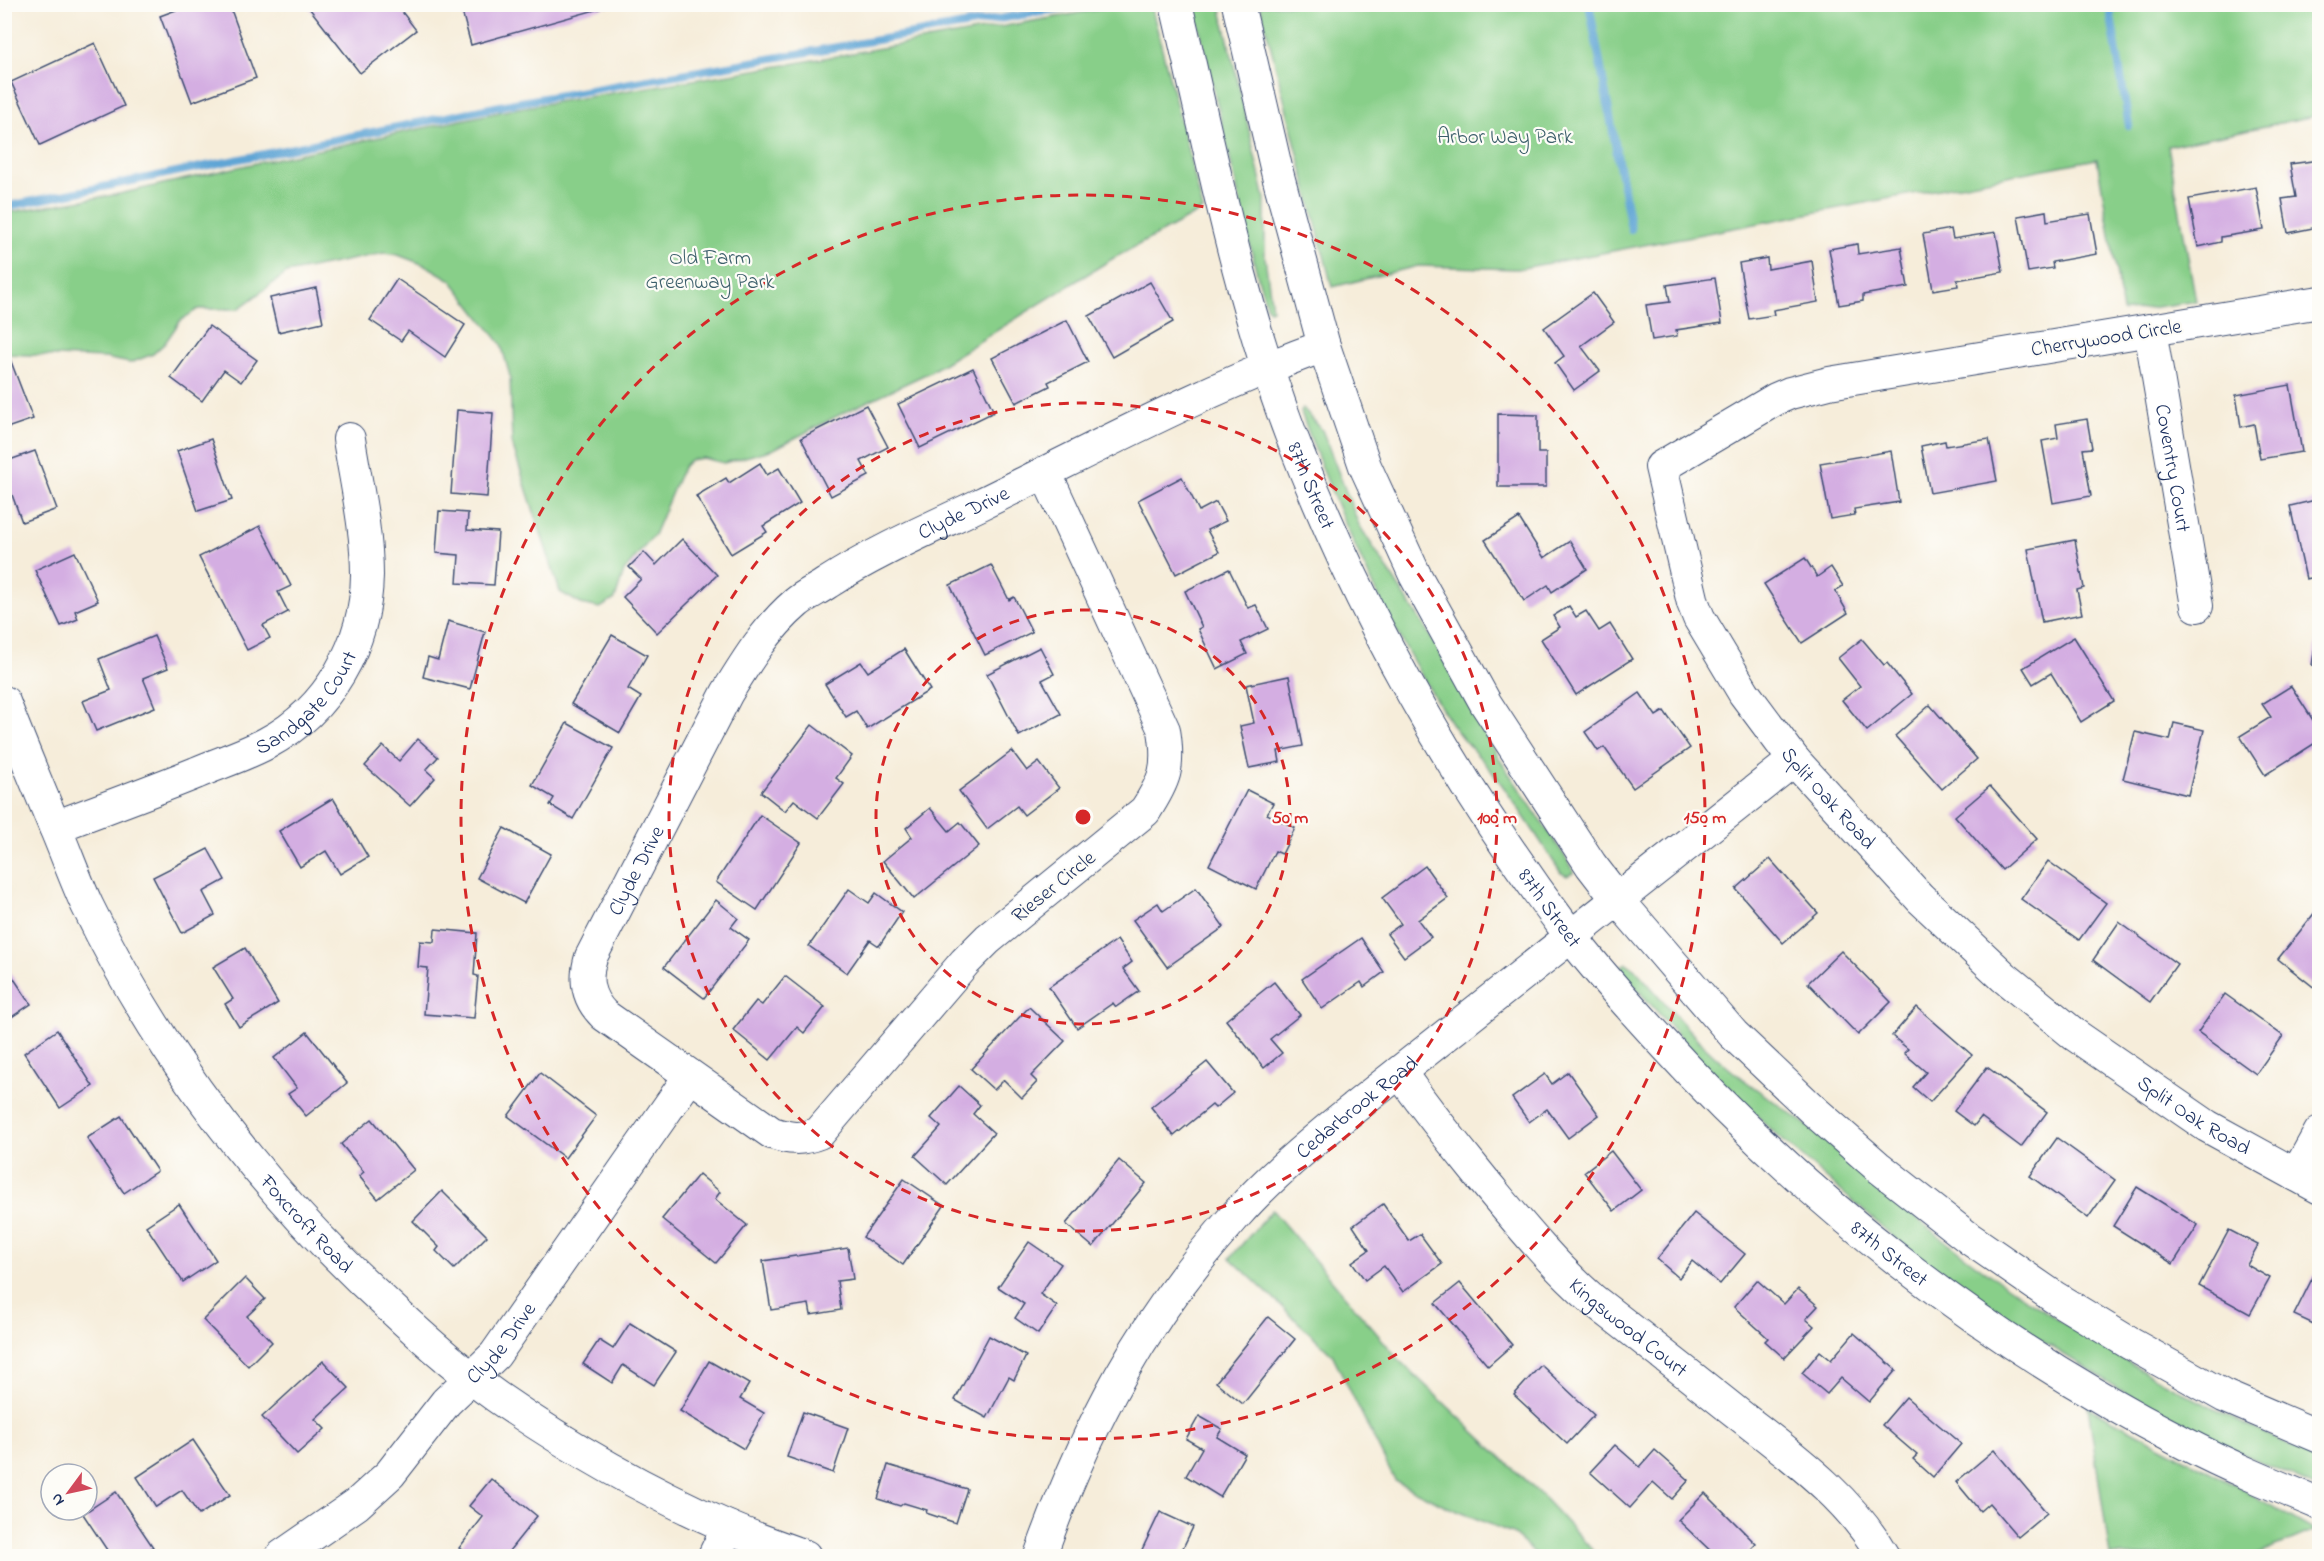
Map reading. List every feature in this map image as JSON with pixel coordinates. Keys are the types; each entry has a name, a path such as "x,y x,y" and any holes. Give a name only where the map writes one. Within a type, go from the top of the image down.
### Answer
{"street":[{"name":"87th Street","path":"1176,4 1245,288 1267,367 1318,503 1366,608 1435,735 1509,849 1571,937 1600,973 1684,1066 1753,1135 1823,1200 1912,1270 2028,1353 2105,1400 2185,1444 2319,1504"},
{"path":"1238,4 1278,176 1324,346 1365,466 1415,575 1486,704 1571,835 1618,900 1733,1034 1813,1110 1877,1166 1970,1239 2054,1297 2131,1344 2224,1396 2319,1437"},
{"name":"Cherrywood Circle","path":"1893,373 2319,302"},
{"name":"Coventry Court","path":"2150,330 2197,606"},
{"name":"Clyde Drive","path":"282,1557 357,1504 390,1474 446,1402 495,1355 690,1076 603,1015 594,1005 589,993 587,968 727,693 761,640 797,603 854,566 1267,367 1324,346"},
{"name":"Split Oak Road","path":"1893,373 1829,383 1790,393 1661,467 1693,603 1699,618 1744,693 1794,760 1920,898 2004,977 2075,1035 2207,1126 2308,1181"},
{"name":"Sandgate Court","path":"55,827 156,789 267,743 290,729 327,693 349,659 355,644 362,617 367,574 363,527 349,439"},
{"name":"Rieser Circle","path":"690,1076 772,1133 789,1139 804,1139 819,1133 988,939 1145,811 1158,791 1166,770 1168,753 1164,730 1045,472"},
{"name":"Foxcroft Road","path":"4,702 87,904 132,988 184,1072 233,1141 336,1256 439,1353 507,1403 598,1460 674,1502 728,1527 805,1557"},
{"name":"Cedarbrook Road","path":"1040,1557 1079,1455 1134,1350 1169,1296 1237,1214 1290,1161 1794,760"},
{"name":"Kingswood Court","path":"1400,1072 1427,1110 1535,1244 1563,1273 1593,1300 1797,1460 1832,1492 1857,1520 1883,1557"},
{"path":"2308,1181 2319,1132"},
{"path":"714,1557 728,1527"}],"green space":[{"name":"Old Farm Greenway Park","path":"1124,5 1151,5 1203,210 1112,259 930,372 774,449 724,463 703,458 690,460 678,478 654,535 624,571 615,599 600,608 581,604 560,592 512,444 510,376 501,344 451,280 427,266 398,255 384,253 287,273 238,309 198,309 180,321 165,343 153,354 130,363 105,358 5,354 5,213 119,194 519,108 785,65"},
{"path":"1194,5 1220,5 1265,199 1265,257 1272,309 1269,310 1257,274"},
{"name":"Arbor Way Park","path":"1260,5 2319,5 2319,115 2168,146 2196,301 2123,312 2097,159 1518,269 1418,266 1332,287"},
{"path":"1303,408 1322,430 1359,525 1426,629 1502,763 1572,867 1573,873 1567,876 1561,873 1492,771 1456,730 1406,649 1367,572 1332,493 1301,412"},
{"path":"1626,963 1634,968 1689,1030 1724,1064 1815,1132 1945,1241 2030,1301 2150,1375 2276,1439 2319,1458 2319,1488 2239,1452 2124,1392 2017,1325 1896,1239 1779,1137 1705,1065 1628,979 1621,967"},
{"path":"1272,1210 1402,1363 1546,1500 1598,1556 1538,1556 1512,1533 1450,1508 1395,1481 1332,1354 1230,1258"},
{"path":"2088,1407 2235,1485 2315,1531 2255,1556 2110,1556"}],"building":[{"path":"192,4 229,4 256,78 192,102 160,16"},
{"path":"306,4 396,4 416,30 360,73"},
{"path":"460,4 613,4 613,5 471,45"},
{"path":"95,43 124,106 40,145 11,82"},
{"path":"2320,160 2320,197 2313,198 2318,227 2288,233 2282,199 2296,197 2290,164"},
{"path":"2256,187 2264,230 2221,237 2221,242 2198,247 2189,199"},
{"path":"2046,211 2047,221 2090,214 2097,254 2052,262 2053,268 2028,272 2018,216"},
{"path":"1951,229 1953,239 1996,232 2003,272 1957,280 1958,286 1933,290 1923,234"},
{"path":"1857,244 1858,254 1901,247 1908,287 1863,295 1863,301 1839,305 1829,249"},
{"path":"1767,258 1768,269 1812,261 1818,302 1773,310 1774,315 1749,319 1739,263"},
{"path":"1715,278 1722,323 1676,330 1677,336 1652,340 1646,305 1670,302 1667,285"},
{"path":"397,279 465,325 445,357 408,331 401,341 370,320"},
{"path":"1150,282 1173,322 1112,357 1089,316"},
{"path":"316,288 323,322 278,332 270,298"},
{"path":"1593,293 1614,322 1581,346 1600,371 1574,390 1555,363 1564,356 1544,328"},
{"path":"1067,320 1088,362 1048,382 1050,386 1016,403 992,358"},
{"path":"209,326 257,360 241,382 224,370 202,401 171,378"},
{"path":"10,359 33,419 4,429 4,361"},
{"path":"973,368 994,412 920,448 898,404"},
{"path":"2290,385 2302,452 2260,459 2254,424 2241,427 2236,395"},
{"path":"866,405 888,447 861,461 869,476 831,496 801,438"},
{"path":"457,410 493,413 487,497 451,494"},
{"path":"1498,414 1538,415 1538,453 1546,453 1546,487 1498,487"},
{"path":"2087,419 2092,448 2083,449 2091,496 2053,503 2042,441 2058,438 2056,424"},
{"path":"211,439 232,500 198,511 177,451"},
{"path":"1989,439 1997,481 1930,493 1921,446 1945,441 1946,446"},
{"path":"35,451 57,509 22,522 4,473 4,462"},
{"path":"1891,451 1899,502 1854,509 1855,515 1830,519 1820,463"},
{"path":"760,463 767,475 779,468 800,503 763,526 767,532 731,554 696,496 726,478 729,483"},
{"path":"1182,477 1199,511 1216,502 1226,521 1207,530 1219,552 1176,574 1138,500"},
{"path":"2320,499 2320,576 2306,579 2290,506"},
{"path":"439,511 468,513 467,530 498,532 494,585 457,583 459,555 436,553"},
{"path":"1519,518 1544,558 1570,541 1587,569 1552,592 1548,585 1524,601 1485,540"},
{"path":"260,526 291,586 278,592 288,612 263,625 270,638 247,650 199,557"},
{"path":"682,539 717,575 657,633 623,597 641,579 629,567 644,552 656,565"},
{"path":"2075,540 2084,588 2077,590 2082,614 2042,622 2028,549"},
{"path":"75,552 98,601 75,611 78,619 61,626 35,570"},
{"path":"1805,558 1817,577 1831,567 1843,586 1835,591 1848,613 1802,643 1764,584"},
{"path":"991,565 1009,600 1014,597 1032,632 985,655 950,585"},
{"path":"1229,569 1248,608 1256,605 1268,629 1241,642 1247,654 1217,669 1198,629 1202,627 1185,591"},
{"path":"1569,606 1576,617 1586,611 1599,631 1610,624 1632,659 1576,695 1541,639 1560,627 1553,616"},
{"path":"448,621 485,632 470,689 423,677 428,657 438,660"},
{"path":"2318,629 2320,629 2320,666 2312,665"},
{"path":"612,635 647,655 628,689 641,697 620,733 571,704"},
{"path":"154,636 168,668 143,678 155,707 96,731 83,701 111,690 99,659"},
{"path":"2074,637 2114,701 2081,722 2051,673 2033,684 2023,668"},
{"path":"1862,639 1884,665 1887,663 1912,694 1867,731 1842,700 1860,686 1838,658"},
{"path":"1040,647 1054,674 1042,680 1061,714 1019,736 987,674"},
{"path":"904,649 930,690 867,729 856,711 846,717 825,684 861,662 868,672"},
{"path":"1289,676 1303,746 1278,751 1280,762 1249,768 1240,726 1254,723 1246,685"},
{"path":"2291,686 2320,731 2320,740 2265,775 2240,736 2271,717 2262,704"},
{"path":"1640,693 1656,716 1664,711 1690,748 1633,788 1604,747 1598,751 1585,732"},
{"path":"1930,705 1977,759 1942,789 1895,736"},
{"path":"567,723 613,748 573,819 550,805 554,798 532,785"},
{"path":"2174,723 2204,730 2188,795 2123,779 2135,732 2170,740"},
{"path":"812,725 852,756 836,778 844,784 818,818 794,800 785,811 761,792"},
{"path":"418,739 438,757 426,770 435,778 410,806 365,766 383,746 399,761"},
{"path":"1012,751 1027,771 1039,762 1059,788 1024,815 1017,806 987,829 959,791"},
{"path":"1990,786 2037,839 2002,870 1955,816"},
{"path":"1247,790 1273,803 1267,814 1295,828 1282,854 1275,851 1256,889 1209,865"},
{"path":"333,798 368,857 340,874 326,851 300,867 279,831"},
{"path":"930,808 949,831 960,822 979,846 914,899 883,861 912,837 906,828"},
{"path":"760,815 801,843 757,910 716,882"},
{"path":"504,828 551,854 524,903 477,878"},
{"path":"208,849 225,880 203,892 215,915 182,933 153,877"},
{"path":"1770,859 1818,913 1783,943 1736,889"},
{"path":"2048,861 2106,903 2079,940 2021,899"},
{"path":"1425,866 1448,898 1418,920 1431,937 1404,957 1387,934 1401,924 1382,898"},
{"path":"1196,888 1224,927 1167,967 1133,920 1158,903 1163,911"},
{"path":"849,889 869,903 876,893 902,912 879,946 870,940 847,973 809,946"},
{"path":"716,900 738,918 731,927 749,940 704,998 664,967"},
{"path":"2320,906 2320,985 2316,989 2278,959"},
{"path":"2119,922 2177,964 2150,1002 2093,960"},
{"path":"435,929 477,933 474,975 478,976 474,1018 424,1014 428,968 418,967 420,941 434,942"},
{"path":"1361,938 1384,972 1364,987 1361,982 1322,1009 1302,979"},
{"path":"1117,940 1132,962 1123,969 1139,991 1116,1007 1113,1003 1077,1028 1049,987"},
{"path":"245,948 278,1003 239,1027 225,1004 233,999 213,967"},
{"path":"1841,951 1891,1002 1858,1035 1808,983"},
{"path":"4,964 31,1004 4,1022"},
{"path":"785,976 825,1007 804,1033 797,1027 770,1060 733,1030 756,1001 762,1005"},
{"path":"1274,982 1300,1015 1270,1039 1282,1053 1264,1068 1226,1020"},
{"path":"2225,994 2283,1036 2256,1074 2198,1032"},
{"path":"1029,1007 1065,1041 1031,1076 1037,1082 1022,1098 1004,1080 994,1090 971,1069"},
{"path":"1917,1007 1972,1055 1930,1102 1913,1087 1926,1072 1904,1053 1908,1049 1892,1036"},
{"path":"57,1030 93,1086 60,1108 24,1053"},
{"path":"307,1032 347,1083 306,1116 288,1094 297,1088 274,1058"},
{"path":"1207,1062 1233,1093 1215,1108 1212,1105 1174,1136 1151,1107"},
{"path":"1987,1067 2047,1112 2021,1147 1981,1117 1974,1126 1954,1111"},
{"path":"1568,1072 1599,1115 1568,1138 1547,1109 1529,1122 1512,1098 1545,1074 1552,1084"},
{"path":"540,1073 596,1116 565,1158 508,1116"},
{"path":"959,1086 980,1105 973,1114 994,1133 947,1185 915,1156 941,1127 931,1118"},
{"path":"121,1116 157,1171 124,1193 87,1138"},
{"path":"372,1119 414,1170 378,1199 359,1176 364,1172 341,1144"},
{"path":"2057,1138 2115,1180 2088,1218 2030,1176"},
{"path":"1611,1151 1641,1190 1614,1211 1584,1172"},
{"path":"1119,1160 1146,1183 1093,1247 1066,1224"},
{"path":"699,1174 720,1192 715,1199 747,1225 716,1263 662,1219"},
{"path":"904,1179 944,1206 903,1265 863,1237"},
{"path":"2137,1187 2198,1225 2173,1264 2113,1226"},
{"path":"442,1191 487,1236 454,1269 436,1251 439,1247 413,1221"},
{"path":"179,1204 216,1260 183,1282 146,1226"},
{"path":"1383,1204 1409,1241 1420,1234 1442,1264 1403,1292 1384,1266 1365,1280 1352,1262 1369,1250 1353,1226"},
{"path":"1694,1213 1745,1254 1720,1284 1692,1261 1679,1278 1657,1259"},
{"path":"2229,1230 2258,1245 2247,1265 2270,1278 2250,1314 2199,1286"},
{"path":"1029,1242 1061,1264 1040,1294 1057,1306 1038,1334 1015,1318 1024,1304 998,1287"},
{"path":"848,1248 853,1279 837,1281 841,1310 811,1315 809,1304 771,1310 763,1261"},
{"path":"2314,1275 2320,1278 2320,1327 2294,1315"},
{"path":"245,1278 265,1299 247,1316 272,1342 248,1366 203,1320"},
{"path":"1757,1280 1784,1304 1798,1289 1818,1306 1806,1319 1814,1326 1784,1358 1765,1341 1768,1338 1734,1307"},
{"path":"1460,1283 1512,1345 1488,1366 1435,1303"},
{"path":"1268,1317 1295,1339 1243,1404 1216,1382"},
{"path":"630,1323 676,1352 654,1385 623,1365 612,1383 583,1364 599,1340 613,1349"},
{"path":"1854,1333 1896,1370 1869,1402 1841,1378 1827,1394 1802,1373 1820,1351 1831,1360"},
{"path":"989,1336 1026,1356 1014,1380 1009,1377 987,1418 955,1400"},
{"path":"323,1361 349,1388 315,1419 325,1429 297,1454 262,1417"},
{"path":"709,1361 749,1384 740,1399 764,1413 744,1449 680,1411"},
{"path":"1541,1365 1594,1415 1567,1444 1514,1395"},
{"path":"1906,1397 1961,1444 1933,1477 1913,1459 1917,1455 1882,1425"},
{"path":"803,1412 848,1428 833,1473 787,1457"},
{"path":"1199,1416 1222,1429 1217,1437 1245,1454 1220,1497 1186,1476 1202,1448 1186,1439"},
{"path":"193,1440 230,1495 199,1515 182,1490 156,1507 137,1477"},
{"path":"1615,1445 1640,1467 1655,1450 1689,1480 1672,1499 1653,1482 1630,1508 1590,1472"},
{"path":"1994,1450 2047,1513 2018,1537 1989,1503 1980,1511 1956,1482"},
{"path":"888,1465 967,1489 956,1523 926,1513 927,1510 904,1503 900,1506 878,1499"},
{"path":"491,1479 537,1516 505,1556 470,1556 459,1548 483,1517 469,1506"},
{"path":"116,1492 153,1547 139,1556 111,1556 88,1522 99,1522 99,1503"},
{"path":"1705,1493 1756,1544 1744,1556 1716,1556 1678,1520"},
{"path":"1160,1512 1193,1527 1179,1556 1139,1556"}],"waterway":[{"path":"4,207 515,103 1085,4"},
{"path":"1589,4 1631,229"},
{"path":"2109,4 2129,126"}]}
